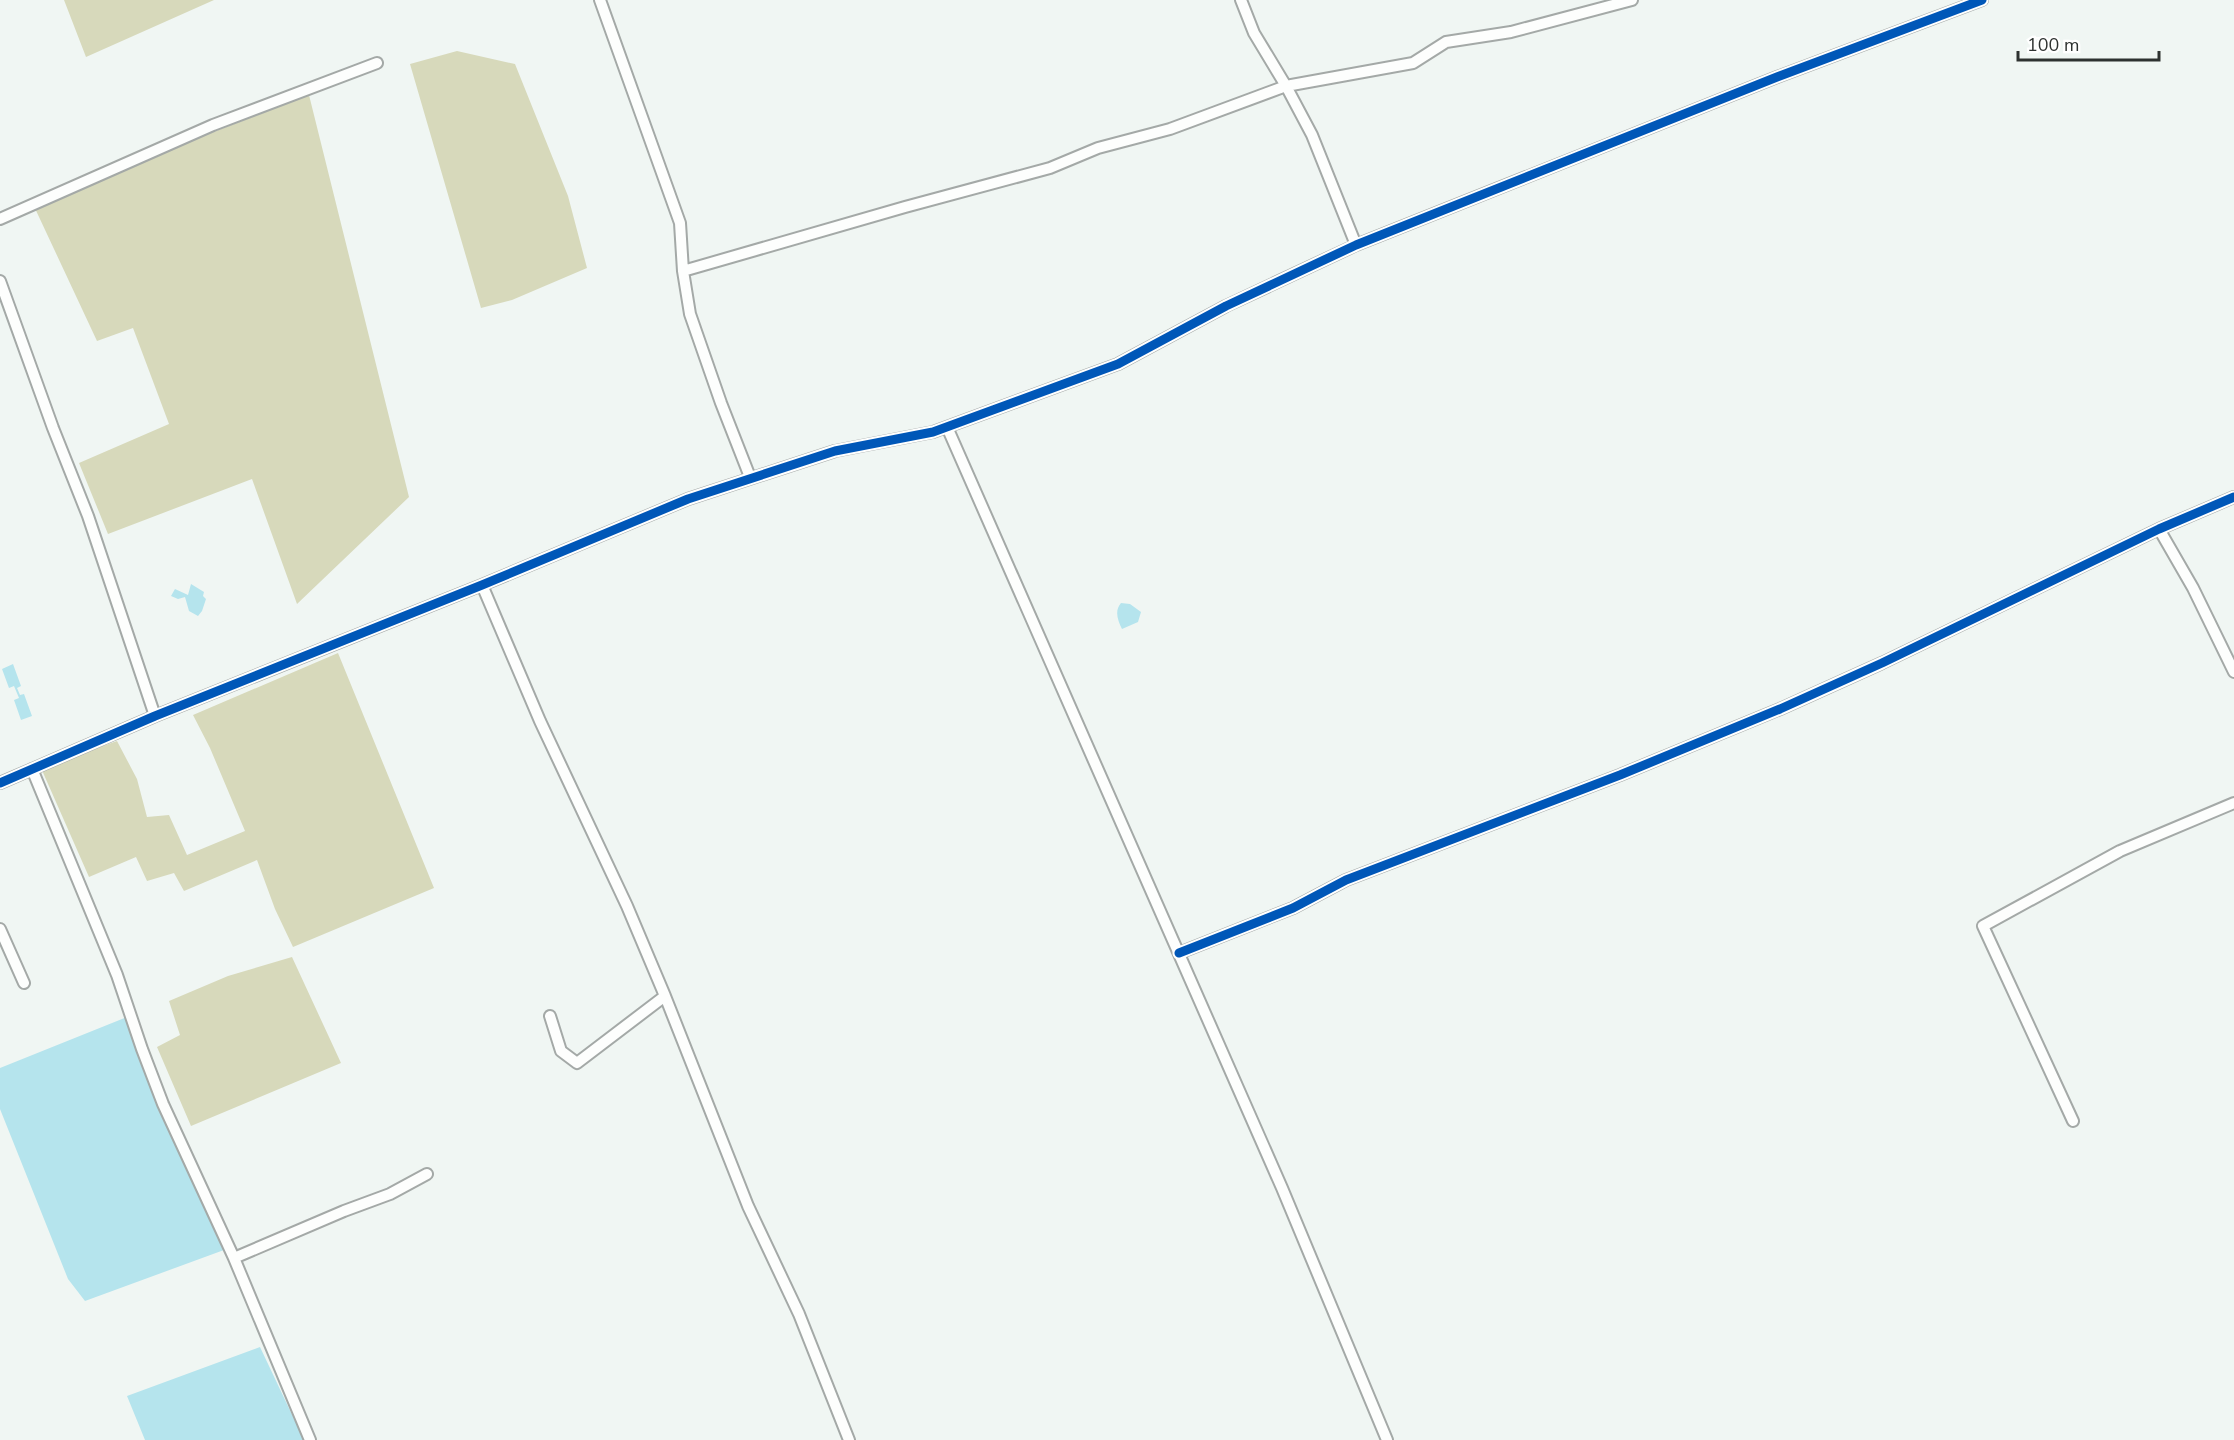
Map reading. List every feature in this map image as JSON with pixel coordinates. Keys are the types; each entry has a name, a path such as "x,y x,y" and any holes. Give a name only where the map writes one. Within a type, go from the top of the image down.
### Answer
{"street":[{"path":"600,0 680,224 683,271 690,314 750,477"},
{"path":"1241,0 1254,33 1312,135 1356,245"},
{"path":"683,271 1050,168 1098,148 1170,129 1286,86 1413,63 1446,42 1511,32 1632,0"},
{"path":"0,783 155,716 482,585 688,499 835,451 933,432 1118,364 1226,306 1356,245 1755,86 1982,0"},
{"path":"0,219 213,125 377,63"},
{"path":"0,281 53,428 88,516 155,716"},
{"path":"947,427 1282,1188 1387,1440"},
{"path":"1179,952 1293,908 1346,880 1620,775 1780,709 1882,663 2159,529 2234,497"},
{"path":"2159,529 2193,588 2234,672"},
{"path":"482,585 535,710 627,906 748,1206 799,1314 849,1440"},
{"path":"32,769 117,975 163,1104 234,1258 310,1440"},
{"path":"2073,1121 1983,926 2121,851 2234,803"},
{"path":"0,929 24,983"},
{"path":"550,1016 561,1051 577,1063 665,996"},
{"path":"234,1258 390,1194 427,1174"}],"green space":[{"path":"64,0 214,0 86,57"},
{"path":"457,51 515,64 568,196 587,268 512,300 481,308 410,64"},
{"path":"309,95 409,497 297,604 252,479 108,534 79,463 169,424 133,328 97,341 32,202"},
{"path":"338,653 434,888 293,947 275,909 257,860 184,891 174,873 147,881 136,857 89,877 41,768 117,741 137,779 147,817 169,815 187,855 245,831 210,748 193,715"},
{"path":"292,957 341,1063 191,1126 157,1047 180,1035 169,1001 228,976"}],"water":[{"path":"191,584 204,592 203,596 206,599 198,616 189,611 185,597 178,599 171,596 175,589 188,595"},
{"path":"1121,603 1130,604 1141,612 1138,622 1122,629 1117,613"},
{"path":"13,664 21,686 17,688 20,695 24,694 32,716 21,720 14,700 19,698 14,686 9,688 2,669"},
{"path":"127,1017 159,1101 224,1250 85,1301 68,1279 0,1109 0,1068"},
{"path":"260,1347 304,1440 145,1440 127,1396"}],"cycle path":[{"path":"0,783 155,716 482,585 688,499 835,451 933,432 1118,364 1226,306 1356,245 1777,77 1982,0"},
{"path":"1179,953 1293,908 1346,880 1620,775 1780,709 1882,663 2159,529 2234,497"}]}
